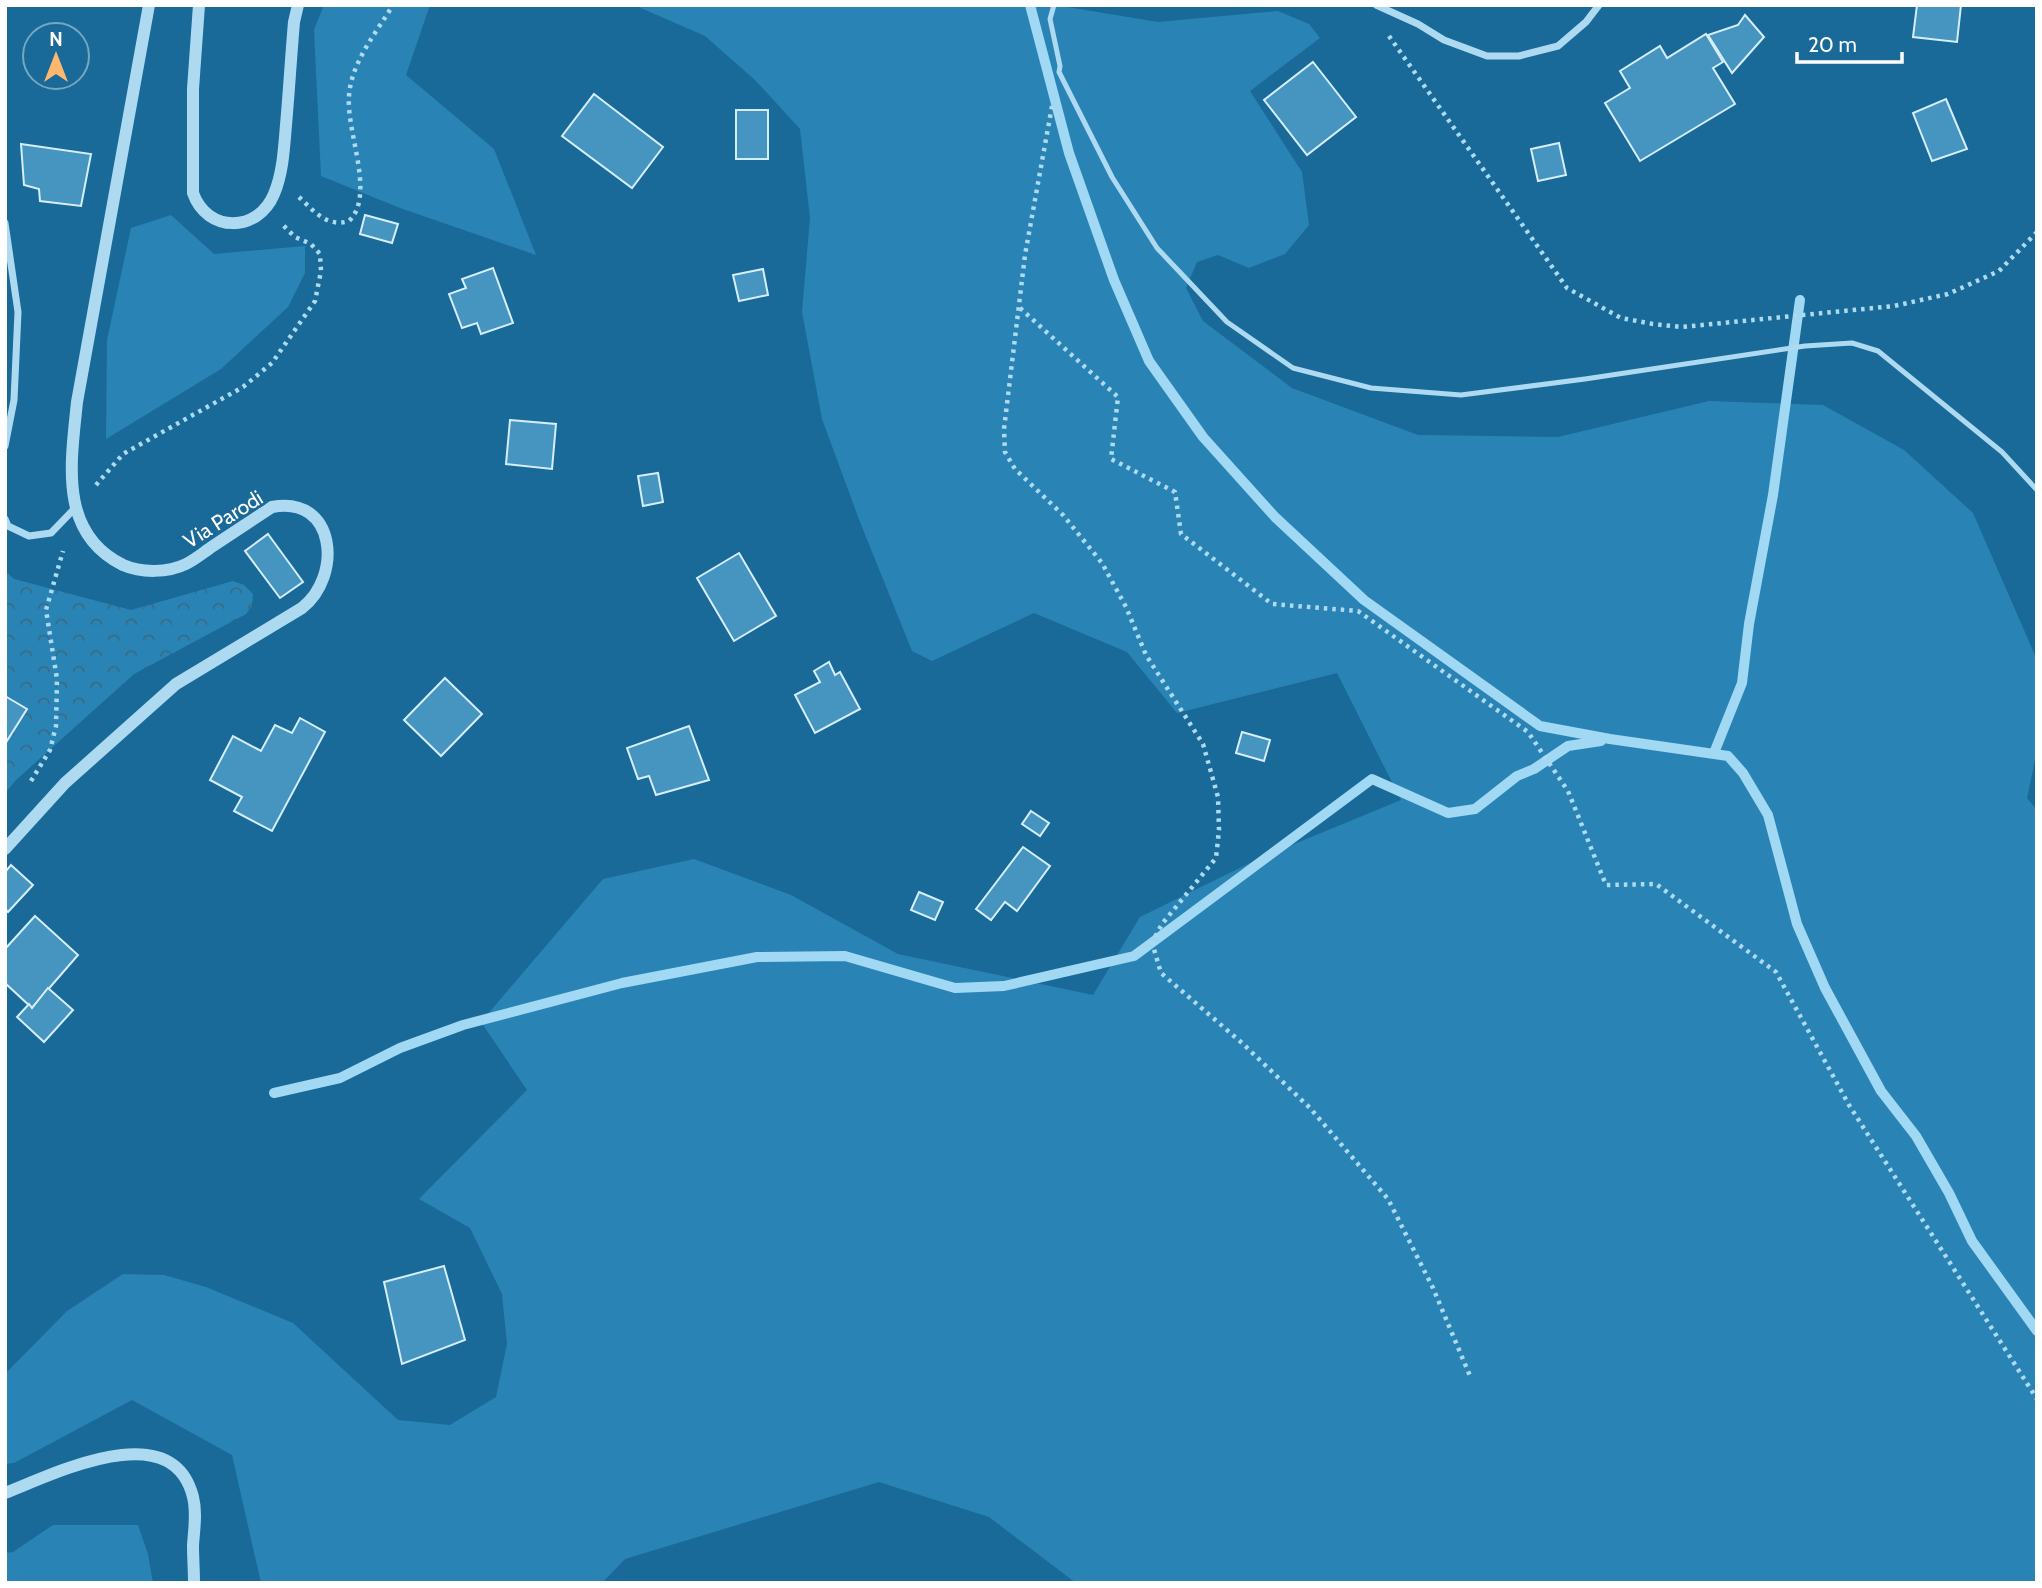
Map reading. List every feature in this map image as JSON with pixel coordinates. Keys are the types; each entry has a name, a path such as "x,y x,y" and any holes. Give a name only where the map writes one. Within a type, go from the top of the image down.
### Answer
{"street":[{"name":"Via Parodi","path":"5,849 65,783 176,684 312,601 326,572 328,546 325,534 317,520 296,507 284,505 272,508 185,564 165,570 146,571 111,559 81,527 76,508 72,455 77,402 149,5"},
{"path":"199,5 193,89 193,193 197,205 210,218 232,223 256,216 267,208 280,180 294,22 298,5"},
{"path":"1376,5 1418,24 1444,40 1487,56 1520,56 1558,46 1586,22 1599,5"},
{"path":"5,223 19,312 14,400 5,446"},
{"path":"5,519 8,526 29,536 51,533 76,508"},
{"path":"5,1493 111,1455 148,1454 163,1459 185,1479 193,1498 194,1583"}],"lane":[{"path":"1054,5 1050,19 1059,72 1112,177 1157,248 1227,322 1293,369 1371,388 1461,395 1805,346 1852,343 1878,351 2002,452 2037,490"}],"path":[{"path":"280,180 325,221 341,224 349,221 357,211 362,192 349,119 349,94 355,68 393,5"},
{"path":"1385,29 1567,288 1621,318 1682,327 1894,306 1948,294 1999,271 2037,232"},
{"path":"1059,72 1036,190 1004,429 1005,452 1015,469 1063,515 1102,563 1126,607 1146,655 1203,744 1218,797 1216,858 1161,924 1153,946 1161,973 1242,1043 1310,1108 1388,1199 1433,1288 1471,1376"},
{"path":"29,784 50,750 56,726 57,679 46,610 76,508 123,454 243,387 272,363 315,301 321,271 320,254 311,244 295,237 279,221 273,197"},
{"path":"1020,308 1118,397 1111,459 1175,492 1181,534 1272,604 1359,611 1528,732 1568,791 1606,885 1656,884 1776,972 1849,1105 2037,1399"}],"green space":[{"path":"324,5 430,5 406,75 494,149 536,255 400,208 321,176 314,30"},
{"path":"634,5 1055,5 1158,22 1278,11 1309,24 1320,38 1250,91 1302,172 1309,225 1285,254 1249,268 1218,255 1197,262 1186,288 1203,321 1292,388 1418,435 1558,437 1709,401 1823,405 1904,450 1973,513 2037,660 2037,751 2027,798 2037,810 2037,1583 1076,1583 989,1517 879,1482 625,1559 602,1583 261,1583 232,1455 132,1400 14,1463 5,1464 5,1374 67,1311 123,1274 164,1275 206,1287 293,1323 398,1420 450,1425 496,1397 507,1344 502,1294 470,1228 419,1199 527,1090 481,1022 603,879 694,859 791,895 898,954 1093,995 1140,917 1260,858 1401,800 1337,673 1177,713 1127,652 1034,613 932,661 912,651 822,419 802,312 810,218 800,129 755,80 705,36"},
{"path":"171,215 214,254 305,246 305,273 288,307 221,369 106,439 107,340 131,228"},
{"path":"5,571 14,579 131,610 233,581 244,585 253,594 252,606 246,614 134,674 5,793"},
{"path":"53,1525 138,1525 148,1554 153,1583 5,1583 5,1553 13,1552"}],"building":[{"path":"1917,5 1961,5 1957,42 1913,37"},
{"path":"1745,15 1764,37 1732,73 1708,35 1738,25"},
{"path":"1706,34 1723,62 1713,68 1735,104 1640,161 1605,103 1630,88 1620,71 1660,46 1667,58"},
{"path":"1313,62 1356,117 1307,155 1264,100"},
{"path":"594,94 663,147 632,188 562,136"},
{"path":"1946,99 1967,149 1932,161 1913,113"},
{"path":"736,110 768,110 768,159 736,159"},
{"path":"1559,143 1566,175 1538,181 1531,149"},
{"path":"21,144 91,154 81,206 40,201 39,189 24,185"},
{"path":"365,215 398,224 392,243 360,234"},
{"path":"493,268 513,323 481,334 477,323 462,328 449,294 466,288 462,279"},
{"path":"763,269 768,295 739,301 733,275"},
{"path":"510,420 556,424 552,469 506,464"},
{"path":"658,473 663,502 643,506 638,476"},
{"path":"268,534 303,582 280,598 245,551"},
{"path":"739,553 776,616 734,641 697,578"},
{"path":"829,662 835,675 840,672 860,709 815,733 795,695 820,682 814,671"},
{"path":"445,678 482,714 441,756 404,720"},
{"path":"5,696 27,709 5,744"},
{"path":"300,718 325,732 272,831 234,811 242,797 210,780 233,736 261,751 275,725 292,733"},
{"path":"689,726 709,780 656,795 649,776 638,779 627,748"},
{"path":"1242,732 1270,740 1264,761 1236,753"},
{"path":"1031,811 1049,823 1040,836 1022,824"},
{"path":"1023,847 1050,866 1017,911 1005,902 991,920 976,909"},
{"path":"11,865 33,885 8,912 5,909 5,872"},
{"path":"919,892 943,902 935,920 911,910"},
{"path":"35,916 78,955 32,1008 5,983 5,949"},
{"path":"48,988 73,1010 44,1042 17,1017 29,1004 32,1008"},
{"path":"444,1266 465,1340 402,1364 384,1282"}],"waterway":[{"path":"1030,5 1069,153 1114,280 1149,361 1203,437 1275,517 1364,600 1540,726 1728,756 1743,773 1768,815 1797,924 1825,988 1881,1091 1916,1136 1949,1193 1972,1241 2037,1331"},
{"path":"1714,753 1742,683 1749,624 1773,495 1800,300"},
{"path":"274,1093 340,1078 400,1048 463,1025 622,983 757,957 845,956 955,988 1004,986 1134,956 1372,779 1448,813 1475,809 1517,776 1534,769 1568,746 1601,741"}]}
